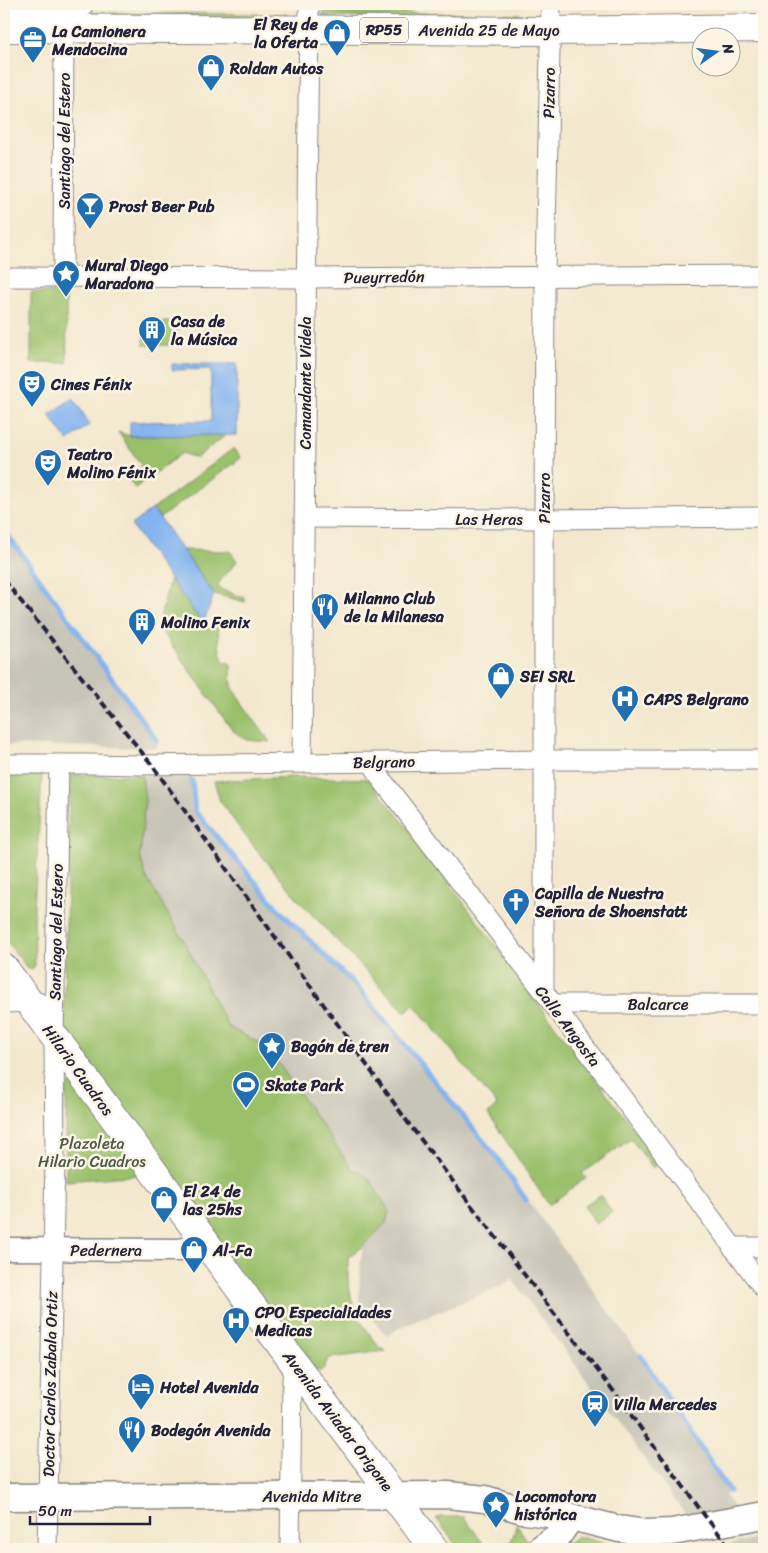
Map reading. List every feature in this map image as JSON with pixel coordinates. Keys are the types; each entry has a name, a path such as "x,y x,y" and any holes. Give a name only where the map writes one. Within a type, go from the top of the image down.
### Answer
{"main road":[{"name":"Avenida 25 de Mayo","path":"4,4 64,12 309,16 550,31 764,28"},
{"name":"Avenida 25 de Mayo","path":"4,28 64,12 79,4"},
{"name":"Hilario Cuadros","path":"4,968 207,1244"},
{"name":"Avenida Aviador Origone","path":"207,1244 294,1364 434,1549"},
{"name":"Avenida Mitre","path":"4,1497 448,1495 485,1500 526,1511 647,1533 672,1532 764,1515"},
{"path":"540,1549 558,1536 571,1518"}],"street":[{"name":"Pizarro","path":"548,998 544,760 544,519 551,4"},
{"name":"Santiago del Estero","path":"63,277 64,12"},
{"name":"Comandante Videla","path":"302,763 309,16"},
{"name":"Pueyrredón","path":"4,277 764,276"},
{"name":"Las Heras","path":"304,518 544,519 764,517"},
{"name":"Belgrano","path":"4,764 138,765 544,760 764,760"},
{"name":"Calle Angosta","path":"372,763 382,780 548,998 764,1289"},
{"name":"Santiago del Estero","path":"30,1002 59,764"},
{"name":"Balcarce","path":"548,998 764,1004"},
{"path":"53,1250 55,1161 54,1038"},
{"name":"Pedernera","path":"4,1250 179,1250 207,1244"},
{"path":"732,1247 764,1247"},
{"name":"Doctor Carlos Zabala Ortiz","path":"47,1549 53,1250"},
{"path":"290,1549 294,1364"}],"shaded area":[{"path":"4,530 157,741 157,748 4,745"},
{"path":"142,775 189,776 192,780 196,811 279,910 359,989 495,1155 641,1356 716,1468 729,1491 725,1495 736,1511 688,1518 512,1279 501,1286 399,1328 387,1336 359,1304 362,1247 389,1211 378,1191 359,1171 353,1170 267,1048 228,1027 184,941 146,877 141,863 141,839 145,800"},
{"path":"764,1536 764,1549 710,1549"}],"green space":[{"path":"323,12 522,14 522,18 323,17"},
{"path":"88,13 287,14 287,19 88,18"},
{"path":"31,292 66,293 67,363 31,363"},
{"path":"144,322 177,322 177,345 144,345"},
{"path":"118,432 130,436 226,435 196,458 182,453 135,488 127,477 142,466"},
{"path":"234,448 241,458 160,518 153,509"},
{"path":"182,550 230,551 237,561 218,584 220,589 245,598 245,602 214,594"},
{"path":"170,579 206,627 218,627 219,646 223,661 231,664 232,686 270,742 246,740 232,730 158,626"},
{"path":"4,774 42,775 34,908 35,965 32,970 27,968 4,938"},
{"path":"70,775 142,775 145,800 140,856 146,877 184,941 228,1027 267,1047 353,1170 359,1171 369,1178 389,1211 386,1223 362,1247 348,1257 348,1279 357,1316 379,1347 386,1351 329,1358 322,1371 308,1370 63,1038"},
{"path":"292,777 368,779 404,823 523,984 660,1163 653,1168 631,1139 582,1173 586,1178 549,1205 488,1114 497,1105 414,1005 405,1012 302,904 243,833 220,801 214,781"},
{"name":"Plazoleta Hilario Cuadros","path":"70,1084 77,1084 140,1175 66,1181 66,1088"},
{"path":"600,1195 612,1212 596,1224 584,1206"},
{"path":"464,1517 487,1549 459,1549 436,1518"},
{"path":"517,1525 531,1549 516,1549 511,1541"},
{"path":"577,1536 615,1546 617,1549 559,1549"}],"water":[{"path":"172,364 237,364 237,435 130,436 130,422 211,421 211,369 172,370"},
{"path":"73,398 90,424 68,441 49,415"},
{"path":"153,509 214,594 203,624 131,525"}],"waterway":[{"path":"4,530 157,741"},
{"path":"192,780 195,811 279,910 359,989 495,1155 526,1200"},
{"path":"641,1356 729,1491"},
{"path":"756,1540 764,1541"}],"railway":[{"path":"4,580 152,765 409,1124 612,1389 731,1549"}],"place":[{"name":"El Rey de la Oferta","path":"337,57"},
{"name":"La Camionera Mendocina","path":"33,64"},
{"name":"Roldan Autos","path":"211,92"},
{"name":"Prost Beer Pub","path":"90,230"},
{"name":"Mural Diego Maradona","path":"66,298"},
{"name":"Casa de la Música","path":"152,354"},
{"name":"Cines Fénix","path":"32,408"},
{"name":"Teatro Molino Fénix","path":"48,487"},
{"name":"Milanno Club de la Milanesa","path":"325,631"},
{"name":"Molino Fenix","path":"142,646"},
{"name":"SEI SRL","path":"501,700"},
{"name":"CAPS Belgrano","path":"625,723"},
{"name":"Capilla de Nuestra Señora de Shoenstatt","path":"516,926"},
{"name":"Bagón de tren","path":"272,1070"},
{"name":"Skate Park","path":"246,1109"},
{"name":"El 24 de las 25hs","path":"164,1224"},
{"name":"Al-Fa","path":"194,1274"},
{"name":"CPO Especialidades Medicas","path":"236,1345"},
{"name":"Hotel Avenida","path":"141,1411"},
{"name":"Villa Mercedes","path":"595,1428"},
{"name":"Bodegón Avenida","path":"132,1454"},
{"name":"Locomotora histórica","path":"496,1529"}]}
